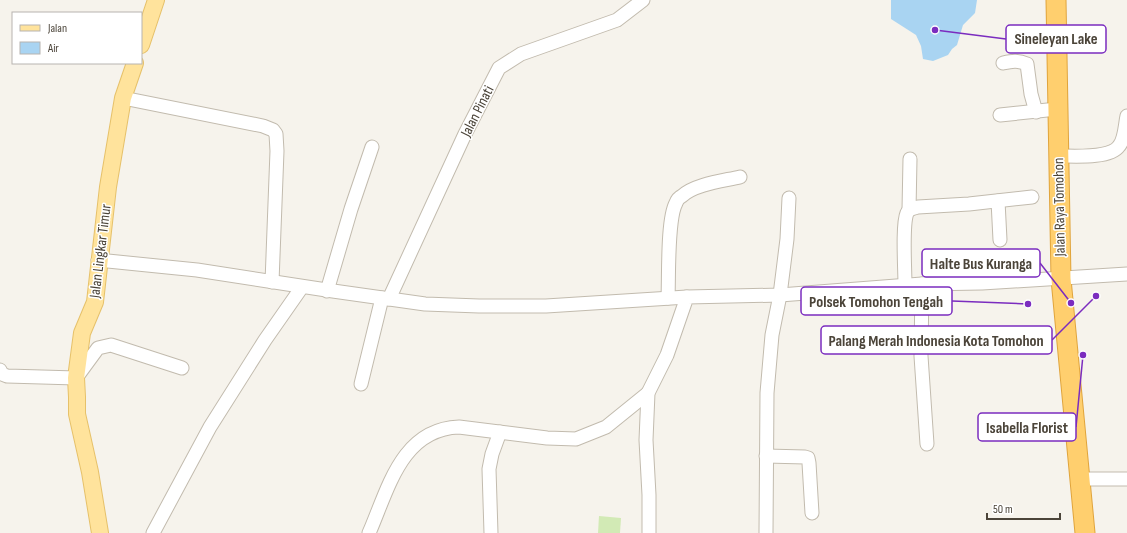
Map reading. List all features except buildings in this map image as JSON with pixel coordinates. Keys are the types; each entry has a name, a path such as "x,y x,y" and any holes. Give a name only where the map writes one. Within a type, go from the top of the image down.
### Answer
{"highway":[{"name":"Jalan Raya Tomohon","path":"1056,0 1061,279 1085,533"}],"main road":[{"path":"142,42 156,0"},
{"name":"Jalan Lingkar Timur","path":"100,533 90,472 77,414 78,397 76,378 82,333 95,302 98,260 108,187 123,98 135,64"}],"street":[{"name":"Jalan Pinati","path":"361,384 385,299 465,134 499,68 521,54 617,20 643,0"},
{"path":"1002,63 1014,60 1027,64 1031,94 1036,112"},
{"path":"123,98 263,126 273,130 276,134 277,151 272,282"},
{"path":"1000,115 1057,109"},
{"path":"1059,156 1097,155 1112,152 1120,146 1127,116"},
{"path":"327,290 351,209 372,147"},
{"path":"905,285 905,226 907,212 909,210 910,159"},
{"path":"668,298 672,213 676,203 681,196 697,188 740,177"},
{"path":"766,533 767,393 772,335 780,295 787,239 789,198"},
{"path":"909,210 918,207 1032,198"},
{"path":"998,201 1000,240"},
{"path":"98,260 198,270 302,287 425,304 479,306 546,306 687,297 780,295 905,285 982,283 1127,274"},
{"path":"922,284 921,356 927,444"},
{"path":"153,533 214,421 265,340 302,287"},
{"path":"649,533 649,495 646,440 648,393 667,355 687,297"},
{"path":"0,370 2,374 7,376 76,378 98,348 104,345 118,347 182,368"},
{"path":"369,533 396,468 416,443 434,431 450,427 458,427 547,438 576,439 606,427 648,393"},
{"path":"491,533 489,469 492,454 500,432"},
{"path":"766,456 808,458 810,464 812,513"},
{"path":"1080,479 1127,479"}],"green space":[{"path":"599,516 621,518 620,533 598,533"}],"water":[{"path":"891,0 977,0 975,13 963,25 957,45 948,55 933,61 923,59 921,46 916,35 891,19"}],"place":[{"name":"Sineleyan Lake","path":"935,30"},
{"name":"Palang Merah Indonesia Kota Tomohon","path":"1096,296"},
{"name":"Halte Bus Kuranga","path":"1071,303"},
{"name":"Polsek Tomohon Tengah","path":"1028,304"},
{"name":"Isabella Florist","path":"1083,355"}]}
